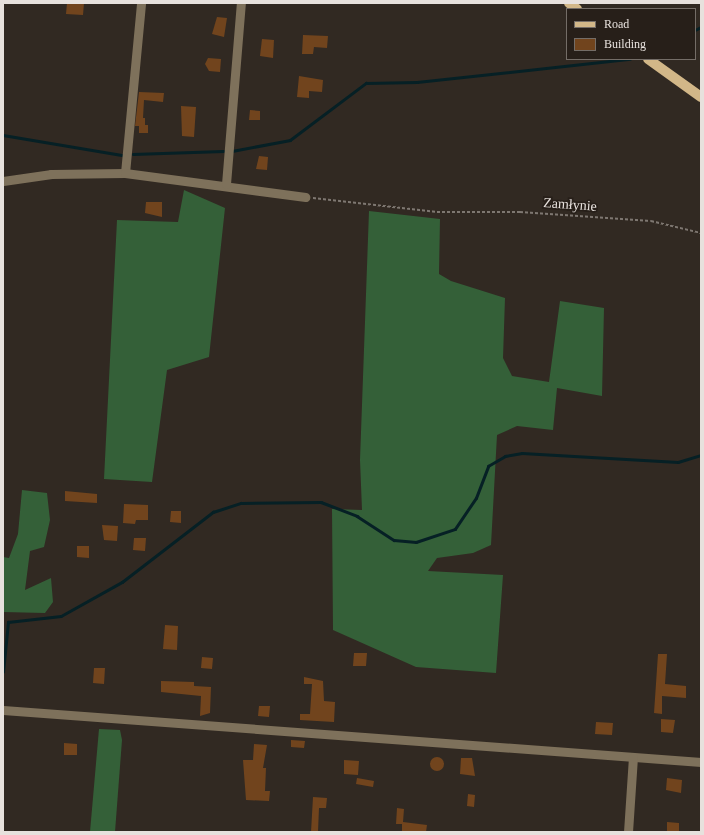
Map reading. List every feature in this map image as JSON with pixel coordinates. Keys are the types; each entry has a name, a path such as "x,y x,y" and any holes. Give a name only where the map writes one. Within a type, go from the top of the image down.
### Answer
{"main road":[{"path":"649,60 701,97"}],"street":[{"path":"125,173 141,3"},
{"path":"226,184 241,3"},
{"path":"3,181 51,174 125,173 226,184 305,197"},
{"path":"3,710 701,762"},
{"path":"628,832 633,757"}],"path":[{"name":"Zamłynie","path":"305,197 437,212 520,212 651,221 701,232"}],"green space":[{"path":"184,190 225,208 209,357 167,370 152,482 104,479 117,220 178,222"},
{"path":"369,211 440,219 439,274 451,281 505,298 503,358 512,376 549,382 560,301 604,308 602,396 557,388 553,430 517,426 497,435 491,545 473,553 437,558 428,571 503,575 496,673 416,667 333,630 332,509 362,510 360,460"},
{"path":"22,490 47,493 50,520 44,547 30,551 25,590 51,578 53,602 45,613 3,612 3,557 9,558 18,534"},
{"path":"99,729 120,730 122,740 115,832 90,832"}],"building":[{"path":"67,3 84,3 83,15 66,14"},
{"path":"217,17 227,18 224,37 212,34"},
{"path":"303,35 328,36 327,48 314,47 313,54 302,54"},
{"path":"262,39 274,40 273,58 260,56"},
{"path":"208,58 221,59 220,72 209,71 205,64"},
{"path":"299,76 323,80 322,92 309,91 309,98 297,97"},
{"path":"139,92 164,93 163,102 144,100 143,118 145,118 145,125 148,125 148,133 139,133 139,126 135,126"},
{"path":"181,106 196,107 194,137 182,136"},
{"path":"250,110 260,111 260,120 249,120"},
{"path":"259,156 268,157 267,170 256,169"},
{"path":"146,202 162,202 162,217 145,213"},
{"path":"65,491 97,494 97,503 65,501"},
{"path":"124,504 148,505 148,520 136,520 135,524 123,523"},
{"path":"171,511 181,511 181,523 170,522"},
{"path":"102,525 118,526 117,541 104,540"},
{"path":"134,538 146,538 145,551 133,550"},
{"path":"77,546 89,546 89,558 77,557"},
{"path":"165,625 178,626 177,650 163,649"},
{"path":"354,653 367,653 366,666 353,666"},
{"path":"658,654 667,654 665,684 686,686 686,698 662,696 662,714 654,713"},
{"path":"202,657 213,658 212,669 201,668"},
{"path":"94,668 105,668 104,684 93,683"},
{"path":"304,677 323,681 324,701 335,702 334,722 300,720 300,714 310,714 312,684 304,684"},
{"path":"161,681 194,682 194,686 211,687 210,713 200,716 201,696 161,692"},
{"path":"259,706 270,706 269,717 258,716"},
{"path":"661,719 675,720 673,733 661,732"},
{"path":"596,722 613,723 612,735 595,734"},
{"path":"291,740 305,741 304,748 291,747"},
{"path":"64,743 77,744 77,755 64,755"},
{"path":"254,744 267,745 263,768 266,768 265,791 270,791 269,801 246,800 243,760 253,760"},
{"path":"434,757 440,757 444,761 444,767 440,771 434,771 430,767 430,761"},
{"path":"461,758 472,758 475,776 460,774"},
{"path":"344,760 359,761 358,775 344,774"},
{"path":"357,778 374,781 373,787 356,784"},
{"path":"667,778 682,780 681,793 666,790"},
{"path":"468,794 475,795 474,807 467,806"},
{"path":"313,797 327,798 326,808 319,808 318,832 311,832"},
{"path":"397,808 404,809 403,822 427,825 426,832 402,831 402,824 396,824"},
{"path":"667,822 679,823 679,832 667,832"}],"waterway":[{"path":"696,30 701,27"},
{"path":"232,151 290,140 366,83 417,82 621,60"},
{"path":"3,135 121,155"},
{"path":"133,154 223,151"},
{"path":"3,672 8,622 61,616 122,582 213,512 241,503 321,502 357,516 394,540 416,542 455,529 476,498 488,466 505,456 522,453 678,462 701,455"}]}
